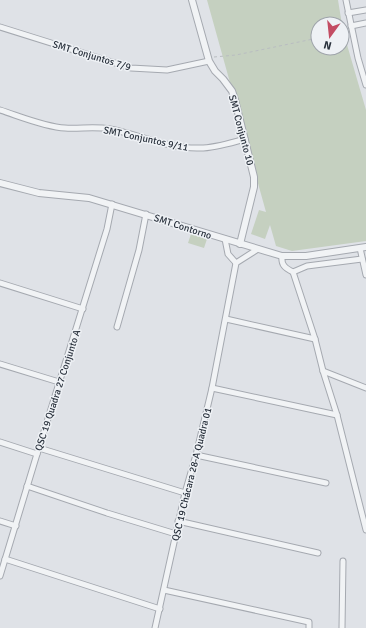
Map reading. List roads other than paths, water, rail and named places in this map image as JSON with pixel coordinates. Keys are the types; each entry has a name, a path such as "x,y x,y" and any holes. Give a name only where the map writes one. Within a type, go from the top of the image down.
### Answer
{"street":[{"name":"SMT Conjunto 10","path":"192,0 209,59 216,71 232,91 255,182 240,244"},
{"path":"346,0 366,85"},
{"path":"348,13 366,10"},
{"path":"351,26 366,23"},
{"name":"SMT Conjuntos 7/9","path":"0,27 131,68 167,70 209,59"},
{"name":"SMT Conjuntos 9/11","path":"0,110 52,126 64,128 110,129 164,144 191,148 217,146 245,139"},
{"name":"SMT Contorno","path":"0,183 39,193 82,196 282,256 306,256 363,247"},
{"name":"QSC 19 Quadra 27 Conjunto A","path":"0,576 59,382 83,309 107,229 112,204"},
{"path":"117,327 139,250 146,214"},
{"path":"225,239 228,254 236,263 258,249"},
{"path":"363,247 362,259 366,275"},
{"path":"282,256 281,261 284,267 293,272 315,340 337,415 366,530"},
{"path":"306,256 307,266"},
{"path":"293,272 307,266 362,259"},
{"name":"QSC 19 Chácara 28-A Quadra 01","path":"155,628 178,521 212,388 236,263"},
{"path":"0,283 83,309"},
{"path":"226,319 315,340"},
{"path":"0,364 59,382"},
{"path":"323,371 366,388"},
{"path":"212,388 337,415"},
{"path":"0,442 38,451 185,493"},
{"path":"196,455 326,483"},
{"path":"27,486 176,534"},
{"path":"0,521 16,526"},
{"path":"178,521 318,553"},
{"path":"6,559 160,609"},
{"path":"342,628 343,561"},
{"path":"164,590 309,622 309,628"}]}
